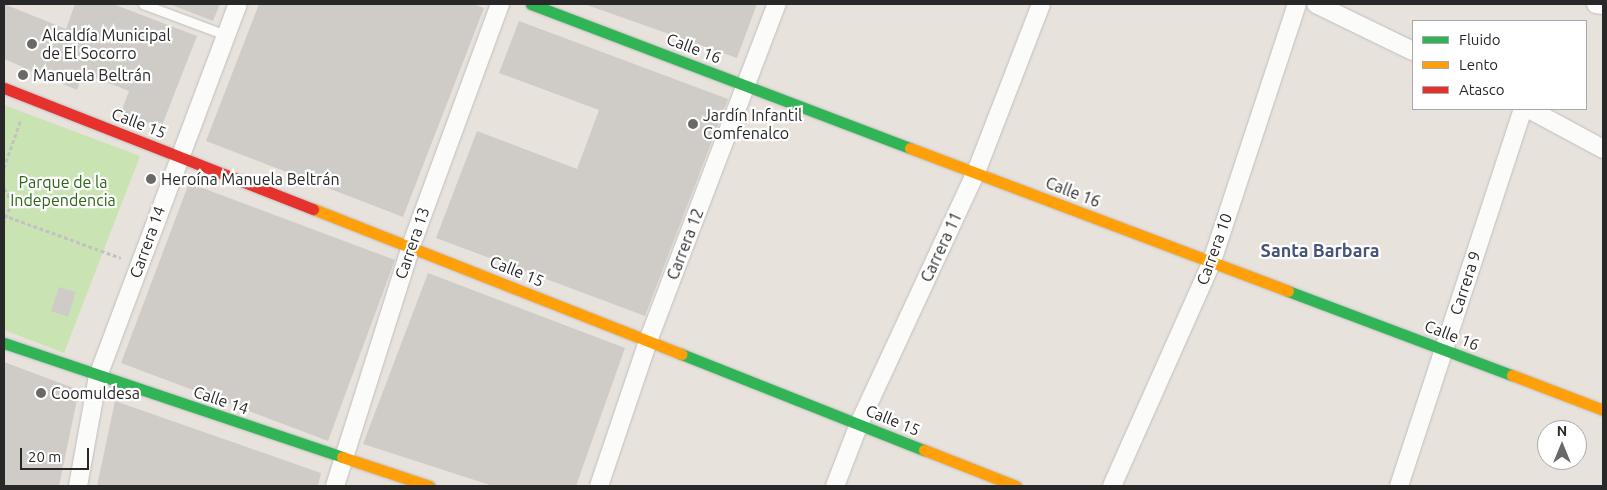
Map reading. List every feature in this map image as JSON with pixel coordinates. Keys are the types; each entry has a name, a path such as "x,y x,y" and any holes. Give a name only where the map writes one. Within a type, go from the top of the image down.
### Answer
{"street":[{"name":"Carrera 14","path":"78,486 98,376 178,155 238,4"},
{"name":"Carrera 13","path":"335,486 341,457 410,246 500,4"},
{"name":"Calle 16","path":"531,4 1603,410"},
{"name":"Carrera 12","path":"599,486 648,341 777,4"},
{"name":"Carrera 11","path":"835,486 859,424 976,172 1041,4"},
{"name":"Carrera 10","path":"1112,486 1212,261 1297,4"},
{"path":"1316,4 1412,52"},
{"path":"1596,4 1603,5"},
{"name":"Calle 15","path":"4,88 410,246 1016,486"},
{"name":"Carrera 9","path":"1399,486 1523,110"},
{"path":"1532,110 1603,149"},
{"name":"Calle 14","path":"4,343 429,486"}],"lane":[{"path":"143,4 226,35"}],"path":[{"path":"4,168 29,98"},
{"path":"4,188 12,202 8,217 4,222"},
{"path":"8,217 139,264"}],"green space":[{"name":"Parque de la Independencia","path":"4,105 140,156 64,353 4,330"}],"building":[{"path":"4,4 66,29 75,4 113,4 197,36 161,128 121,112 129,91 83,73 77,90 4,59"},
{"path":"169,4 220,4 213,21"},
{"path":"259,4 473,4 484,8 403,217 206,141"},
{"path":"584,4 757,4 737,58"},
{"path":"519,21 728,99 645,316 436,238 477,131 577,169 599,110 499,73"},
{"path":"189,183 395,260 328,441 121,363"},
{"path":"428,273 625,348 576,486 493,486 363,444"},
{"path":"59,287 76,292 68,317 51,311"},
{"path":"4,362 79,390 59,486 4,486"},
{"path":"115,401 321,473 318,486 97,486"}],"traffic: fast":[{"path":"531,4 910,148"},
{"path":"1288,291 1512,375"},
{"path":"4,343 342,457"},
{"path":"681,354 924,450"}],"traffic: slow":[{"path":"910,148 1288,291"},
{"path":"313,209 681,354"},
{"path":"1512,375 1603,410"},
{"path":"924,450 1016,486"},
{"path":"342,457 429,486"}],"traffic: jam":[{"path":"4,88 313,209"}],"place":[{"name":"Alcaldía Municipal de El Socorro","path":"32,44"},
{"name":"Manuela Beltrán","path":"23,75"},
{"name":"Jardín Infantil Comfenalco","path":"693,124"},
{"name":"Heroína Manuela Beltrán","path":"151,179"},
{"name":"Coomuldesa","path":"41,393"}],"district":[{"name":"Santa Barbara","path":"1320,250"}]}
